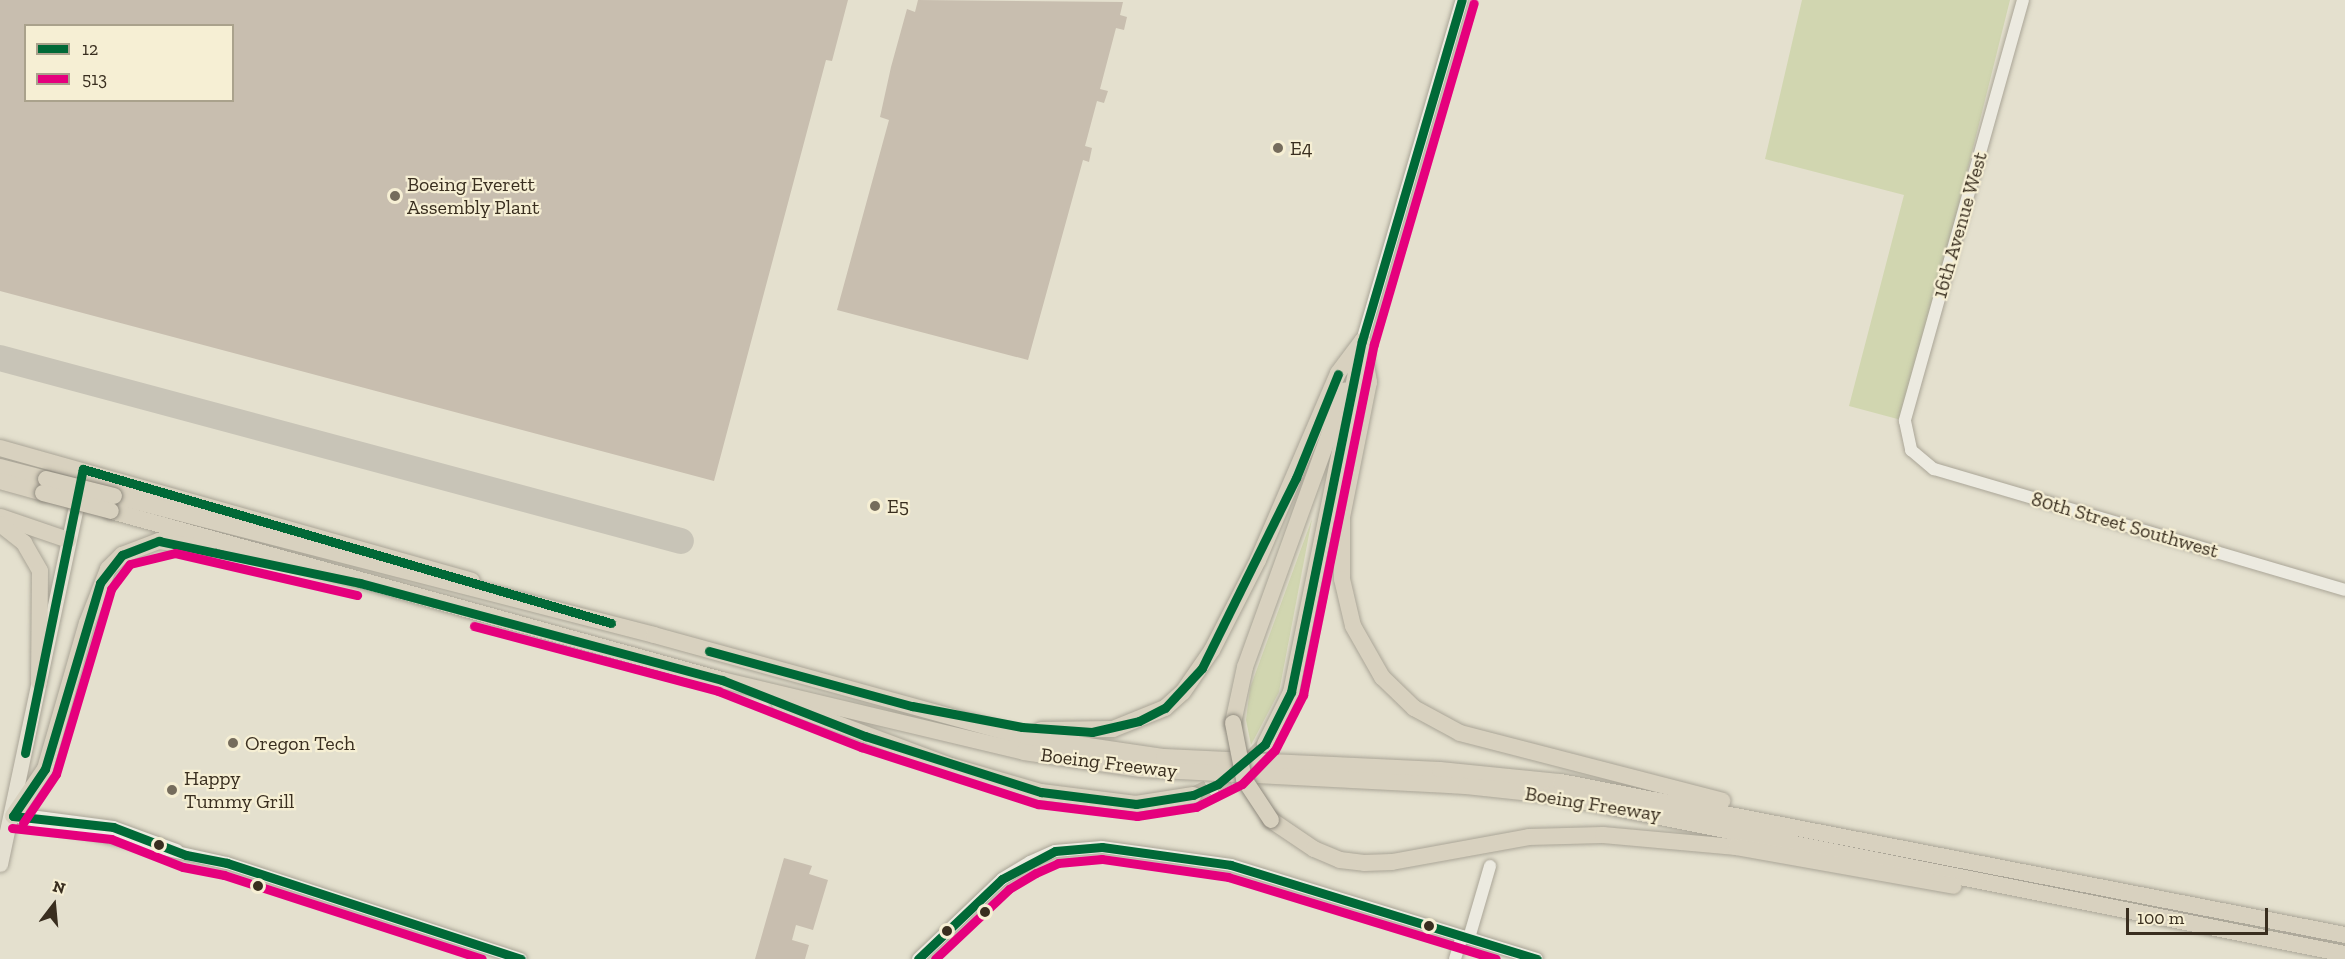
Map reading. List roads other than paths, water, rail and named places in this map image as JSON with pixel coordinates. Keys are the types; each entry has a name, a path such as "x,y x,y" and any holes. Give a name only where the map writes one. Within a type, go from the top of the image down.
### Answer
{"highway":[{"path":"912,706 1064,733 1113,729 1165,708 1183,692 1212,650 1296,478 1338,373 1362,341"},
{"path":"1362,341 1245,667 1233,723 1244,778 1271,819 1293,837 1340,860 1392,862 1561,835 1660,838 1736,847 2313,948"},
{"path":"1265,744 1291,692 1362,341"},
{"path":"1362,341 1369,382 1342,517 1342,579 1360,642 1398,693 1436,723 1460,733 1871,840"},
{"path":"0,448 83,469 654,636"},
{"name":"Boeing Freeway","path":"0,466 45,486 112,504 654,636 912,706 975,727 1115,752 1440,770 1561,782 1871,840 2345,935"},
{"name":"Boeing Freeway","path":"0,482 45,486"},
{"name":"Boeing Freeway","path":"112,504 360,583 722,680 957,737 1096,764 1467,786 1601,803 2345,954"},
{"path":"0,517 68,540"},
{"path":"0,524 24,543 40,571 39,682"},
{"path":"13,816 45,769 100,583 122,555 139,546 176,542 360,583"},
{"path":"722,680 865,736 1041,792 1136,804 1193,795"}],"main road":[{"path":"0,864 13,816 83,469"}],"street":[{"path":"1362,341 1462,0"},
{"name":"16th Avenue West","path":"1911,450 1905,421 2023,0"},
{"name":"80th Street Southwest","path":"1911,450 1934,469 2345,590"},
{"path":"13,816 227,863 521,959"},
{"path":"918,959 1002,879 1054,851 1079,847 1142,850 1231,866 1537,959"},
{"path":"1455,959 1466,937 1490,866"}],"tunnel":[{"path":"1193,795 1236,774 1265,744"}],"place":[{"name":"E4","path":"1278,148"},
{"name":"Boeing Everett Assembly Plant","path":"395,196"},
{"name":"E5","path":"875,506"},
{"name":"Oregon Tech","path":"233,743"},
{"name":"Happy Tummy Grill","path":"172,790"}]}
